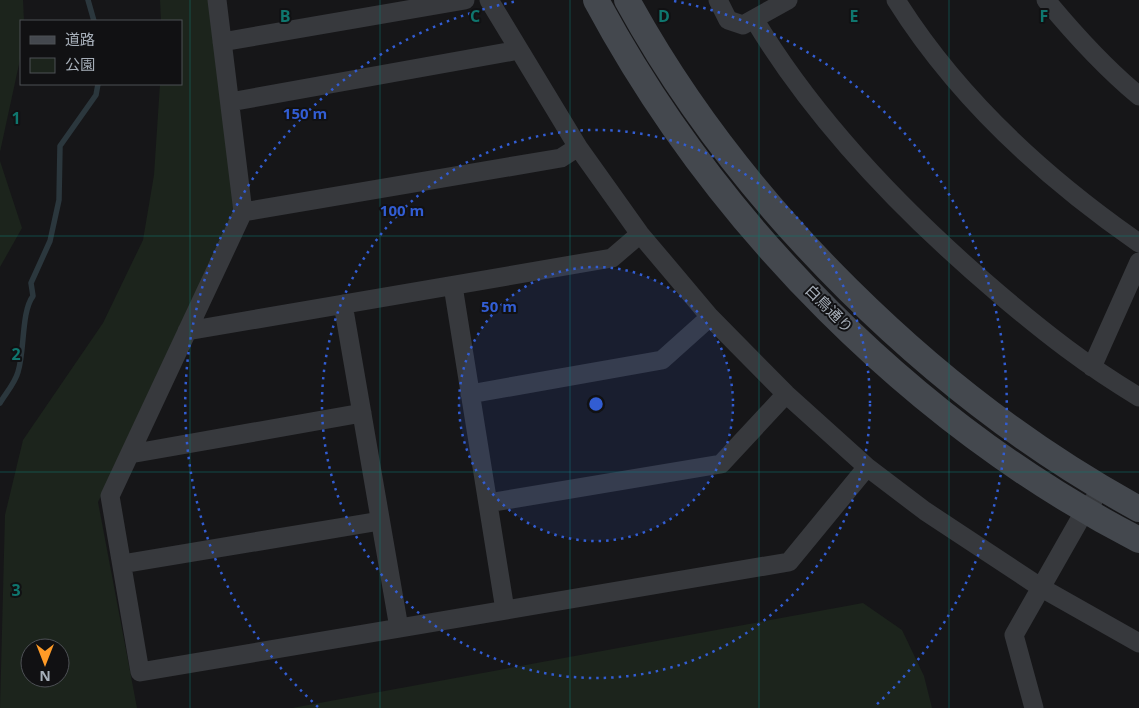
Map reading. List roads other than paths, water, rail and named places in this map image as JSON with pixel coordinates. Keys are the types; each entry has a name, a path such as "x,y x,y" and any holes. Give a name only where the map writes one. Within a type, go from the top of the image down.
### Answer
{"main road":[{"name":"白鳥通り","path":"596,0 618,41 663,111 706,170 772,252 836,317 900,377 952,419 1084,512 1139,540"},
{"name":"白鳥通り","path":"627,0 685,94 731,158 796,234 858,300 921,356 970,396 1031,441 1102,489 1139,509"}],"street":[{"path":"218,0 243,212 110,496 140,672 789,562 867,467"},
{"path":"222,42 465,0"},
{"path":"489,0 578,147 640,234 710,317 786,394 867,467 925,511 1040,587 1139,643"},
{"path":"718,0 728,20 743,25 780,2"},
{"path":"896,0 907,17 981,110 1029,159 1139,243"},
{"path":"1046,0 1081,42 1139,96"},
{"path":"754,19 773,50 830,126 911,214 980,278 1060,346 1139,396"},
{"path":"230,102 519,50"},
{"path":"243,212 561,158 578,147"},
{"path":"187,330 612,258 640,234"},
{"path":"1092,367 1139,262"},
{"path":"452,286 505,610"},
{"path":"343,304 399,628"},
{"path":"470,394 662,360 710,317"},
{"path":"488,503 722,464 786,394"},
{"path":"130,454 362,412"},
{"path":"1034,708 1014,634 1084,512 1102,489"},
{"path":"122,564 380,521"}],"waterway":[{"path":"88,0 94,20"},
{"path":"0,403 17,376 22,353 25,321 29,303 33,296 31,283 50,241 59,200 60,146 96,95 98,85"}]}
